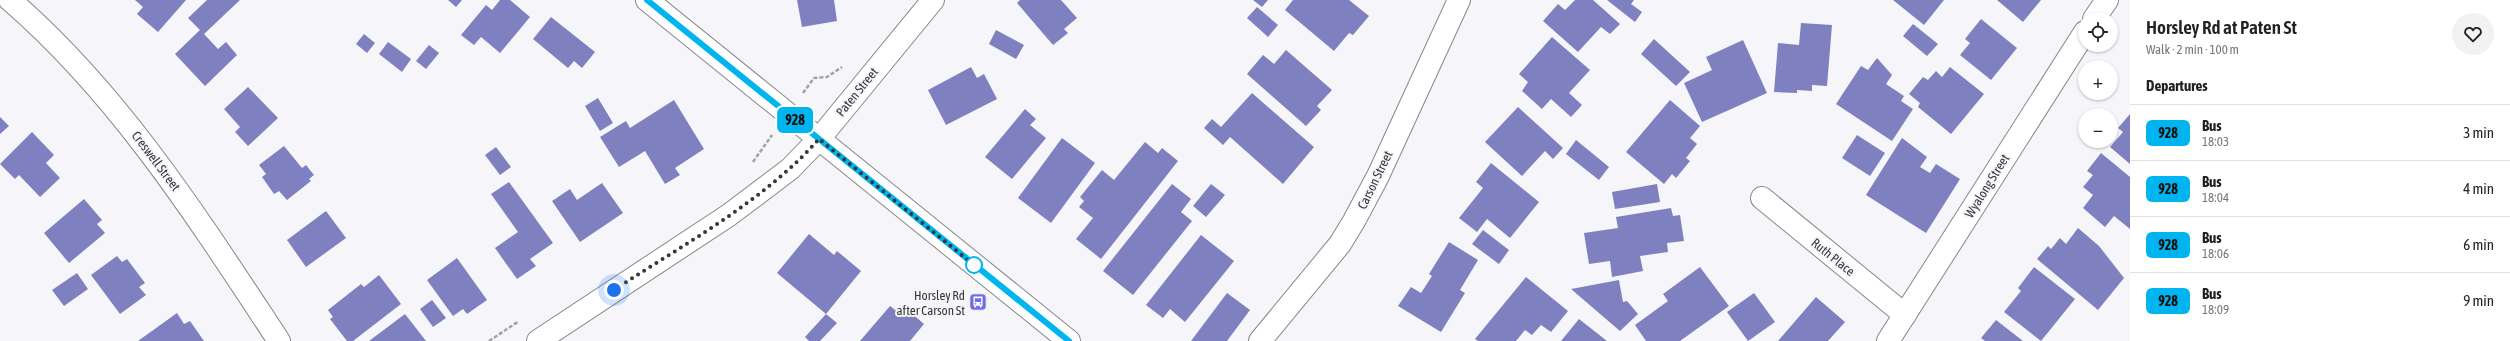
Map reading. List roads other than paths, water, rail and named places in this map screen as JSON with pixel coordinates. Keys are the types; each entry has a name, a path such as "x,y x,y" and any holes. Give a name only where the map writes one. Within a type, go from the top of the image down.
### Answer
{"street":[{"name":"Creswell Street","path":"10,0 80,69 139,138 187,203 279,341"},
{"path":"647,0 1069,341"},
{"name":"Paten Street","path":"538,341 763,190 790,168 819,139 933,0"},
{"name":"Carson Street","path":"1260,341 1340,244 1354,222 1378,176 1459,0"},
{"path":"2099,12 2107,0"},
{"name":"Wyalong Street","path":"1888,341 2078,43"},
{"name":"Ruth Place","path":"1762,198 1905,315"}],"place":[{"name":"Horsley Rd after Carson St","path":"978,302"}]}
